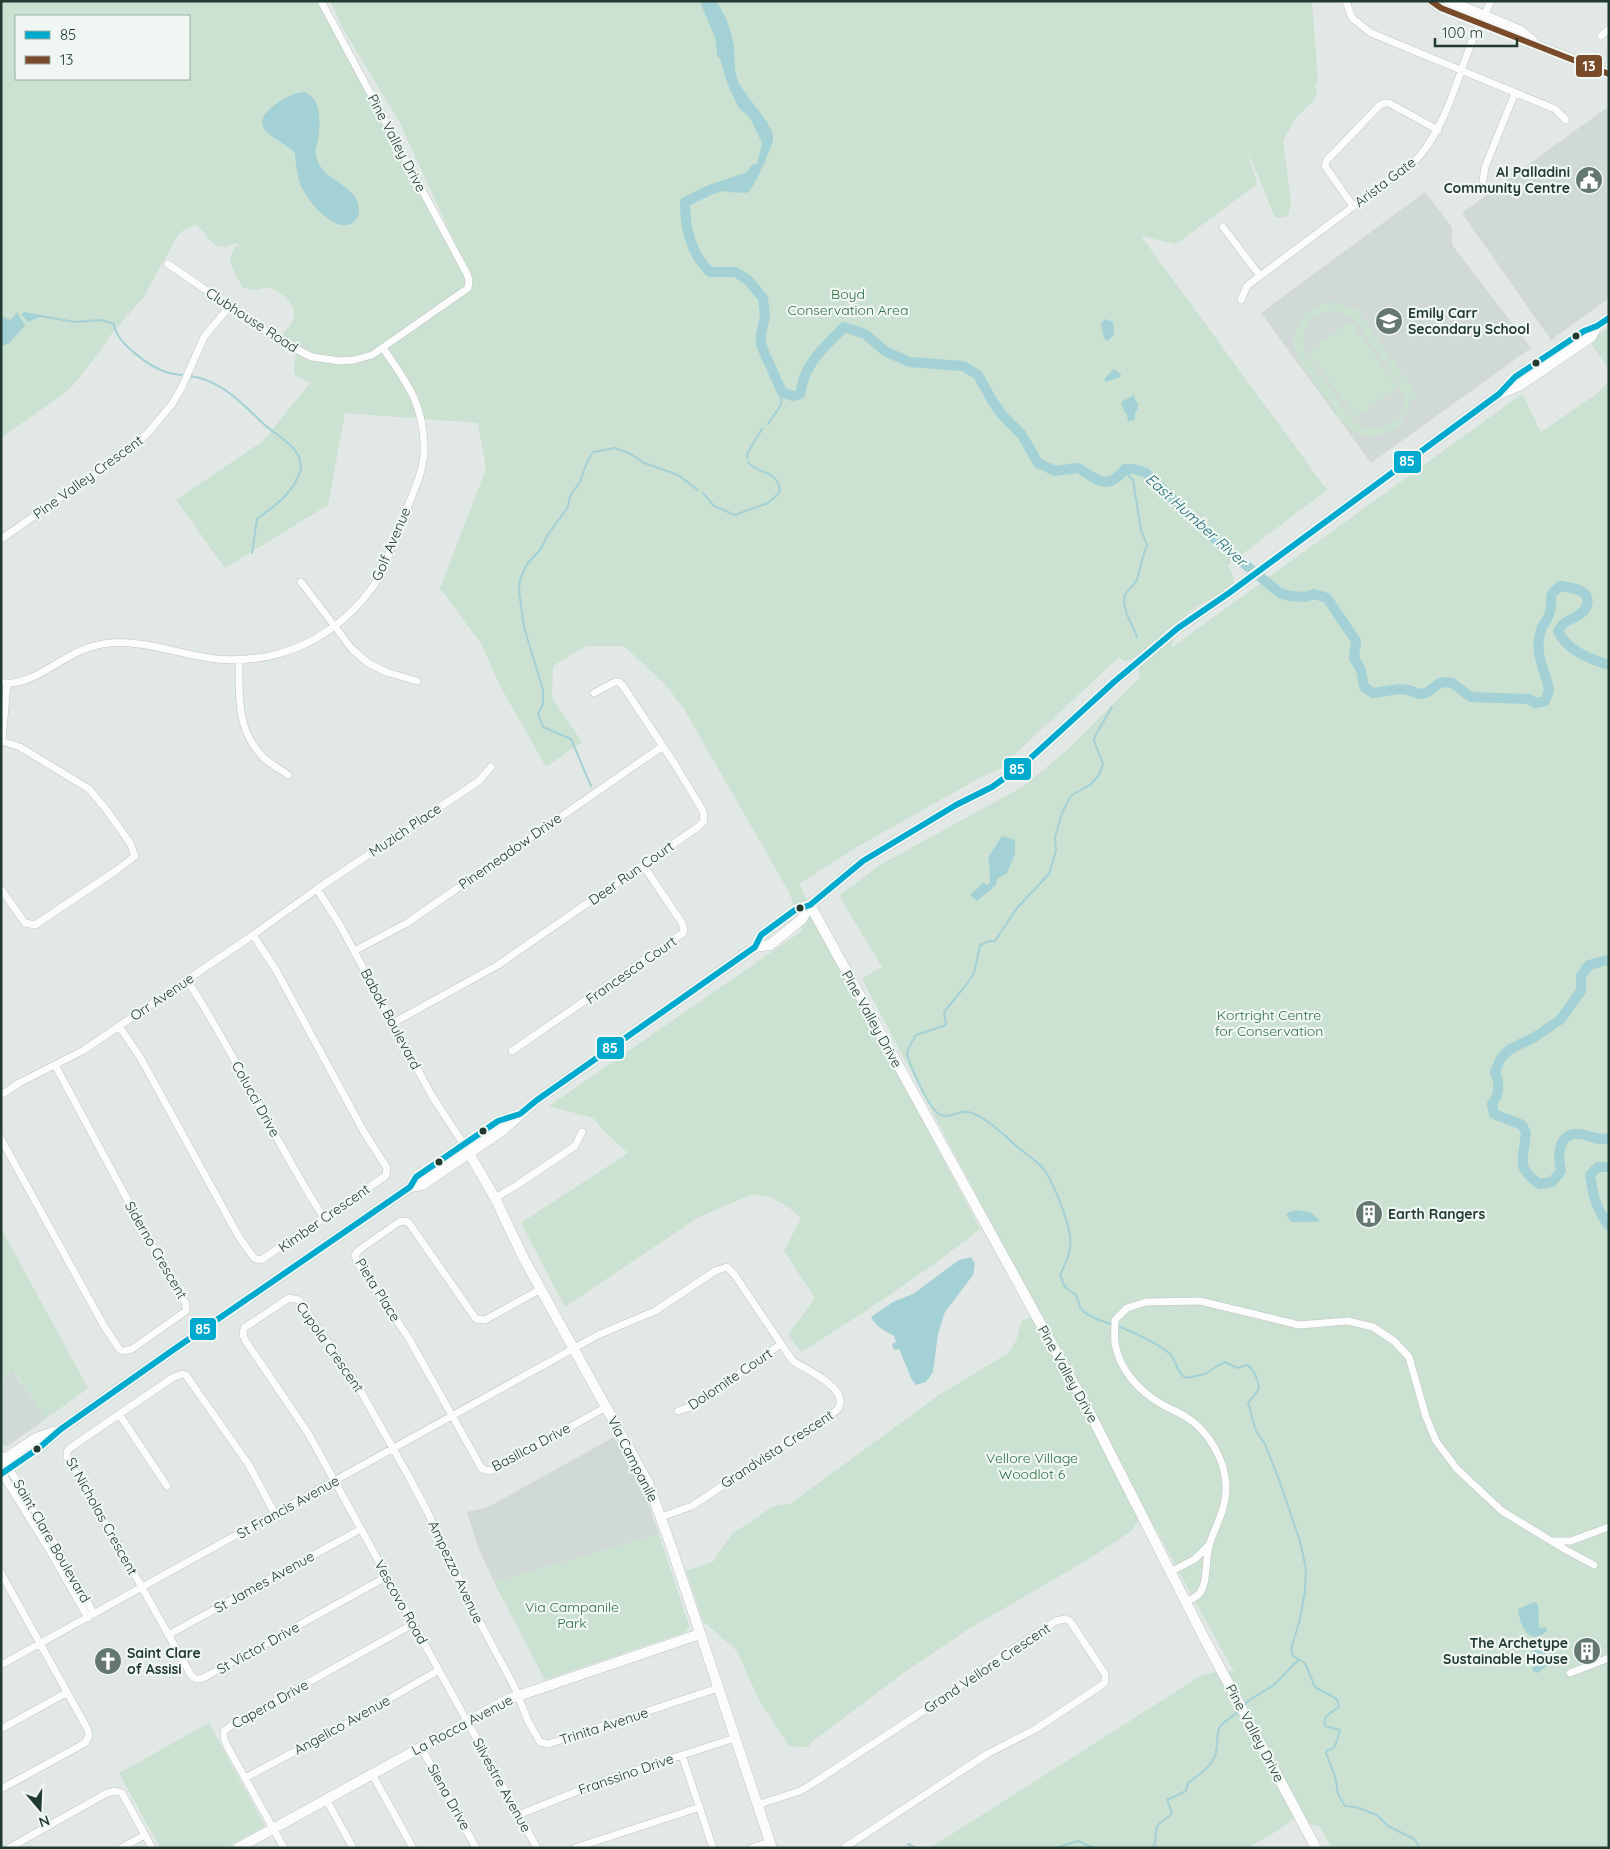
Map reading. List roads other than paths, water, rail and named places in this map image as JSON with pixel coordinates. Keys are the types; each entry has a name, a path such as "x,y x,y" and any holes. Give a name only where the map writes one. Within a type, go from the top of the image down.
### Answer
{"street":[{"name":"Pine Valley Drive","path":"321,1 458,256 467,274 469,285"},
{"path":"1346,1 1352,18 1364,29 1555,109 1566,120"},
{"path":"1430,1 1441,8 1519,30 1535,44 1609,74"},
{"path":"1449,1 1482,20"},
{"name":"Arista Gate","path":"1241,300 1247,286 1417,159 1426,149 1438,130 1491,1"},
{"path":"1601,36 1609,29"},
{"path":"1483,180 1485,167 1515,93"},
{"path":"1353,206 1325,166 1327,160 1380,105 1390,104 1438,130"},
{"path":"1223,227 1260,276"},
{"name":"Clubhouse Road","path":"168,264 280,341 312,357 329,361 354,360 372,355 466,290 469,285"},
{"name":"Pine Valley Crescent","path":"1,539 122,455 148,434 172,404 181,389 204,337 229,307"},
{"path":"3,1466 39,1448 61,1429 410,1187 422,1185 467,1148 503,1130 537,1100 755,947 770,945 802,919 810,905 862,861 956,805 992,786 1023,765 1114,682 1178,628 1280,556 1499,394 1515,377 1584,331 1597,326 1609,318"},
{"name":"Golf Avenue","path":"4,683 33,677 81,650 109,643 146,644 211,658 239,660 270,656 290,650 316,638 342,621 374,585 386,562 411,498 424,456 421,418 416,400 408,384 383,348"},
{"path":"300,582 352,649 368,663 386,672 417,680"},
{"path":"239,660 241,713 244,730 255,748 264,758 288,776"},
{"name":"Deer Run Court","path":"393,1022 498,965 704,821 703,812 627,690 619,682 614,682 594,692"},
{"path":"1,889 24,923 35,925 118,870 134,856 130,843 89,789 20,747 2,741 4,683"},
{"name":"Pinemeadow Drive","path":"354,951 407,923 663,746"},
{"name":"Muzich Place","path":"317,889 479,781 490,767"},
{"name":"Francesca Court","path":"512,1051 683,933 682,923 643,865"},
{"name":"Babak Boulevard","path":"317,889 354,951 432,1096 467,1148"},
{"name":"Orr Avenue","path":"1,1095 19,1083 84,1050 317,889"},
{"name":"Pine Valley Drive","path":"810,905 1092,1418 1170,1572 1316,1848"},
{"name":"Kimber Crescent","path":"119,1026 140,1057 239,1237 254,1258 257,1260 266,1258 384,1177 387,1168 364,1132 276,970 253,934"},
{"name":"Colucci Drive","path":"187,980 208,1010 305,1189 324,1218"},
{"name":"Siderno Crescent","path":"1,1139 104,1326 120,1350 128,1351 132,1349 186,1311 186,1304 161,1262 55,1065"},
{"path":"495,1198 575,1146 582,1132"},
{"name":"Via Campanile","path":"467,1148 495,1198 518,1248 540,1289 648,1483 771,1845"},
{"name":"Pieta Place","path":"452,1417 408,1337 357,1262 354,1255 356,1252 399,1222 410,1223 476,1319 481,1320 492,1316 540,1289"},
{"name":"Grandvista Crescent","path":"574,1349 606,1332 655,1311 715,1271 726,1268 734,1274 794,1362 817,1374 834,1389 840,1400 838,1410 692,1506 661,1517"},
{"name":"Cupola Crescent","path":"335,1482 300,1421 243,1334 243,1330 249,1325 289,1298 299,1300 359,1388 393,1449"},
{"path":"1186,1602 1199,1594 1206,1579 1206,1562 1210,1544 1221,1519 1226,1486 1216,1448 1204,1433 1188,1418 1161,1404 1140,1389 1127,1374 1118,1355 1114,1342 1115,1320 1127,1308 1146,1302 1200,1301 1298,1325 1348,1321 1373,1327 1394,1341 1409,1357 1426,1417 1436,1442 1457,1470 1502,1511 1594,1565"},
{"name":"Dolomite Court","path":"678,1411 693,1406 781,1344"},
{"name":"St Francis Avenue","path":"1,1665 574,1349"},
{"name":"St Nicholas Crescent","path":"142,1588 86,1486 67,1457 67,1452 70,1448 176,1375 186,1375 249,1466 275,1514"},
{"name":"Basilica Drive","path":"452,1417 482,1469 490,1471 606,1407"},
{"path":"119,1414 166,1486"},
{"name":"Ampezzo Avenue","path":"393,1449 427,1511 476,1615 518,1695"},
{"name":"Saint Clare Boulevard","path":"3,1466 51,1553 91,1616"},
{"name":"Vescovo Road","path":"335,1482 467,1722"},
{"path":"1551,1541 1571,1541 1609,1527"},
{"name":"St James Avenue","path":"168,1635 361,1529"},
{"path":"1170,1572 1195,1558 1210,1544"},
{"path":"1195,1558 1206,1569"},
{"path":"1,1573 88,1730 89,1736 85,1743 1,1789"},
{"name":"St Victor Drive","path":"142,1588 191,1676 198,1680 386,1577"},
{"name":"Grand Vellore Crescent","path":"757,1805 807,1787 938,1702 987,1666 1056,1621 1065,1619 1070,1621 1105,1674 1105,1682 1034,1730 987,1754 844,1848"},
{"name":"Capera Drive","path":"284,1848 224,1738 224,1732 227,1728 413,1624"},
{"name":"La Rocca Avenue","path":"238,1848 518,1695 700,1634"},
{"path":"1570,1673 1609,1658"},
{"name":"Angelico Avenue","path":"245,1778 337,1729 439,1670"},
{"name":"Trinita Avenue","path":"518,1695 528,1721 540,1742 548,1744 718,1688"},
{"path":"1,1729 66,1693"},
{"name":"Silvestre Avenue","path":"467,1722 537,1848"},
{"name":"Franssino Drive","path":"518,1815 608,1779 734,1738"},
{"name":"Siena Drive","path":"421,1747 476,1848"},
{"path":"682,1755 713,1848"},
{"path":"372,1774 413,1848"},
{"path":"9,1848 107,1793 115,1791 122,1793 152,1848"},
{"path":"326,1799 353,1848"},
{"path":"575,1848 700,1807"},
{"path":"121,1848 145,1835"},
{"path":"752,1848 771,1845"}],"water":[{"path":"700,1 716,1 722,11 728,23 733,41 738,81 765,119 772,134 773,140 769,152 749,192 739,193 710,190 719,182 726,180 739,181 746,178 757,164 762,143 750,118 738,107 726,80 720,58 721,34 714,19"},
{"path":"304,92 314,100 319,113 316,153 319,165 332,178 348,189 358,203 359,214 353,222 345,225 337,224 328,219 312,203 300,184 295,153 269,134 264,129 262,123 264,116 278,102 291,95"},
{"path":"17,312 25,326 8,344 1,346 1,316 11,320"},
{"path":"25,312 40,315 40,317 28,322 21,314"},
{"path":"1105,319 1113,322 1114,335 1107,341 1104,338 1101,324"},
{"path":"1114,369 1121,374 1120,377 1106,382 1104,379"},
{"path":"1134,395 1135,401 1138,403 1138,410 1135,412 1135,419 1128,422 1127,414 1121,402"},
{"path":"1002,836 1015,840 1015,854 1007,873 997,879 996,885 977,901 970,895 984,882 987,885 990,882 988,858"},
{"path":"1296,1210 1310,1212 1319,1220 1317,1222 1291,1222 1286,1215"},
{"path":"971,1257 975,1264 973,1275 945,1312 938,1334 933,1372 926,1382 916,1385 899,1349 894,1350 892,1344 896,1342 894,1336 878,1326 871,1317 893,1302 913,1294 959,1260"},
{"path":"1534,1602 1538,1604 1539,1628 1546,1627 1547,1631 1535,1637 1530,1636 1523,1628 1518,1609"},
{"path":"1534,1650 1547,1651 1546,1666 1538,1673 1533,1671 1529,1660 1530,1654"}],"waterway":[{"name":"East Humber River","path":"705,1 720,36 722,54"},
{"name":"East Humber River","path":"755,169 751,176 710,190 685,202 686,221 690,240 703,265 710,272 735,272 748,280 763,298 765,316 761,345 782,392 793,396 800,394 806,373 816,357 844,327 865,334 885,351 909,362 963,366 978,375 993,402 1003,416 1022,435 1038,463 1055,471 1078,468 1102,482 1113,480 1125,469 1134,469 1146,473 1218,542 1280,593 1305,597 1314,594 1327,598 1356,641 1354,658 1361,670 1364,687 1373,693 1399,689 1419,694 1426,693 1440,683 1446,682 1452,683 1471,697 1529,699 1535,703 1545,701 1549,691 1539,654 1539,639 1550,612 1553,592 1561,586 1581,591 1586,596 1588,602 1583,612 1566,622 1558,631 1562,638 1579,653 1609,665"},
{"path":"40,316 75,322 101,320 114,324 120,338 134,353 159,369 172,374 182,375"},
{"path":"191,376 223,388 289,444 298,454 301,468 293,485 280,501 257,519 252,553"},
{"path":"768,424 781,405 782,392"},
{"path":"747,458 748,452 762,429"},
{"path":"591,786 571,739 543,727 538,714 543,704 543,690 524,627 519,591 520,579 527,564 540,550 549,533 568,507 570,496 580,482 587,462 593,452 615,448 631,454 642,462 678,475 698,490"},
{"path":"703,493 714,506 735,515 768,503 780,492 776,479 748,462"},
{"path":"1124,471 1133,480 1141,530 1147,545 1137,579 1126,593 1124,600 1126,611 1137,637"},
{"path":"1111,1324 1085,1313 1080,1307 1076,1295 1065,1287 1060,1275 1069,1251 1070,1236 1059,1199 1050,1179 1041,1166 980,1117 968,1112 942,1116 934,1110 916,1077 907,1055 908,1049 916,1035 946,1025 944,1012 974,973 980,945 989,941 995,941 1017,908 1049,874 1056,851 1055,837 1062,813 1069,799 1072,795 1090,785 1099,775 1103,764 1094,741 1112,707"},
{"name":"East Humber River","path":"1609,961 1589,965 1581,976 1581,991 1561,1019 1535,1037 1510,1049 1501,1058 1495,1072 1498,1081 1498,1092 1492,1104 1494,1114 1522,1125 1526,1133 1522,1162 1527,1173 1540,1184 1552,1182 1561,1171 1559,1161 1560,1149 1564,1139 1568,1136 1583,1134 1599,1139 1609,1138"},
{"name":"East Humber River","path":"1609,1167 1598,1167 1590,1175 1596,1202 1609,1226"},
{"path":"1118,1326 1167,1351 1173,1358 1179,1371 1186,1378 1205,1374 1225,1362 1237,1368 1247,1365 1253,1372 1259,1387 1248,1403 1256,1431 1265,1444 1278,1477 1300,1541 1306,1569 1305,1591 1300,1619 1291,1649 1293,1656 1305,1663 1315,1687 1337,1699 1339,1707 1328,1715 1324,1723 1325,1726 1340,1730 1335,1746 1327,1750 1326,1753 1335,1776 1338,1794 1345,1806 1356,1807 1377,1815 1388,1826 1414,1839 1420,1848"},
{"path":"1245,1705 1248,1701 1274,1685 1298,1660"},
{"path":"1152,1848 1155,1844 1157,1826 1172,1813 1167,1800 1186,1791 1188,1783 1209,1766 1216,1754 1220,1727 1238,1712"},
{"path":"1055,1848 1078,1841 1094,1848"},
{"path":"908,1844 916,1848"}],"place":[{"name":"Al Palladini Community Centre","path":"1589,180"},
{"name":"Emily Carr Secondary School","path":"1389,321"},
{"name":"Earth Rangers","path":"1369,1214"},
{"name":"The Archetype Sustainable House","path":"1587,1651"},
{"name":"Saint Clare of Assisi","path":"108,1661"}],"park label":[{"name":"Boyd Conservation Area","path":"848,302"},
{"name":"Kortright Centre for Conservation","path":"1269,1024"},
{"name":"Vellore Village Woodlot 6","path":"1032,1466"},
{"name":"Via Campanile Park","path":"572,1615"}]}
